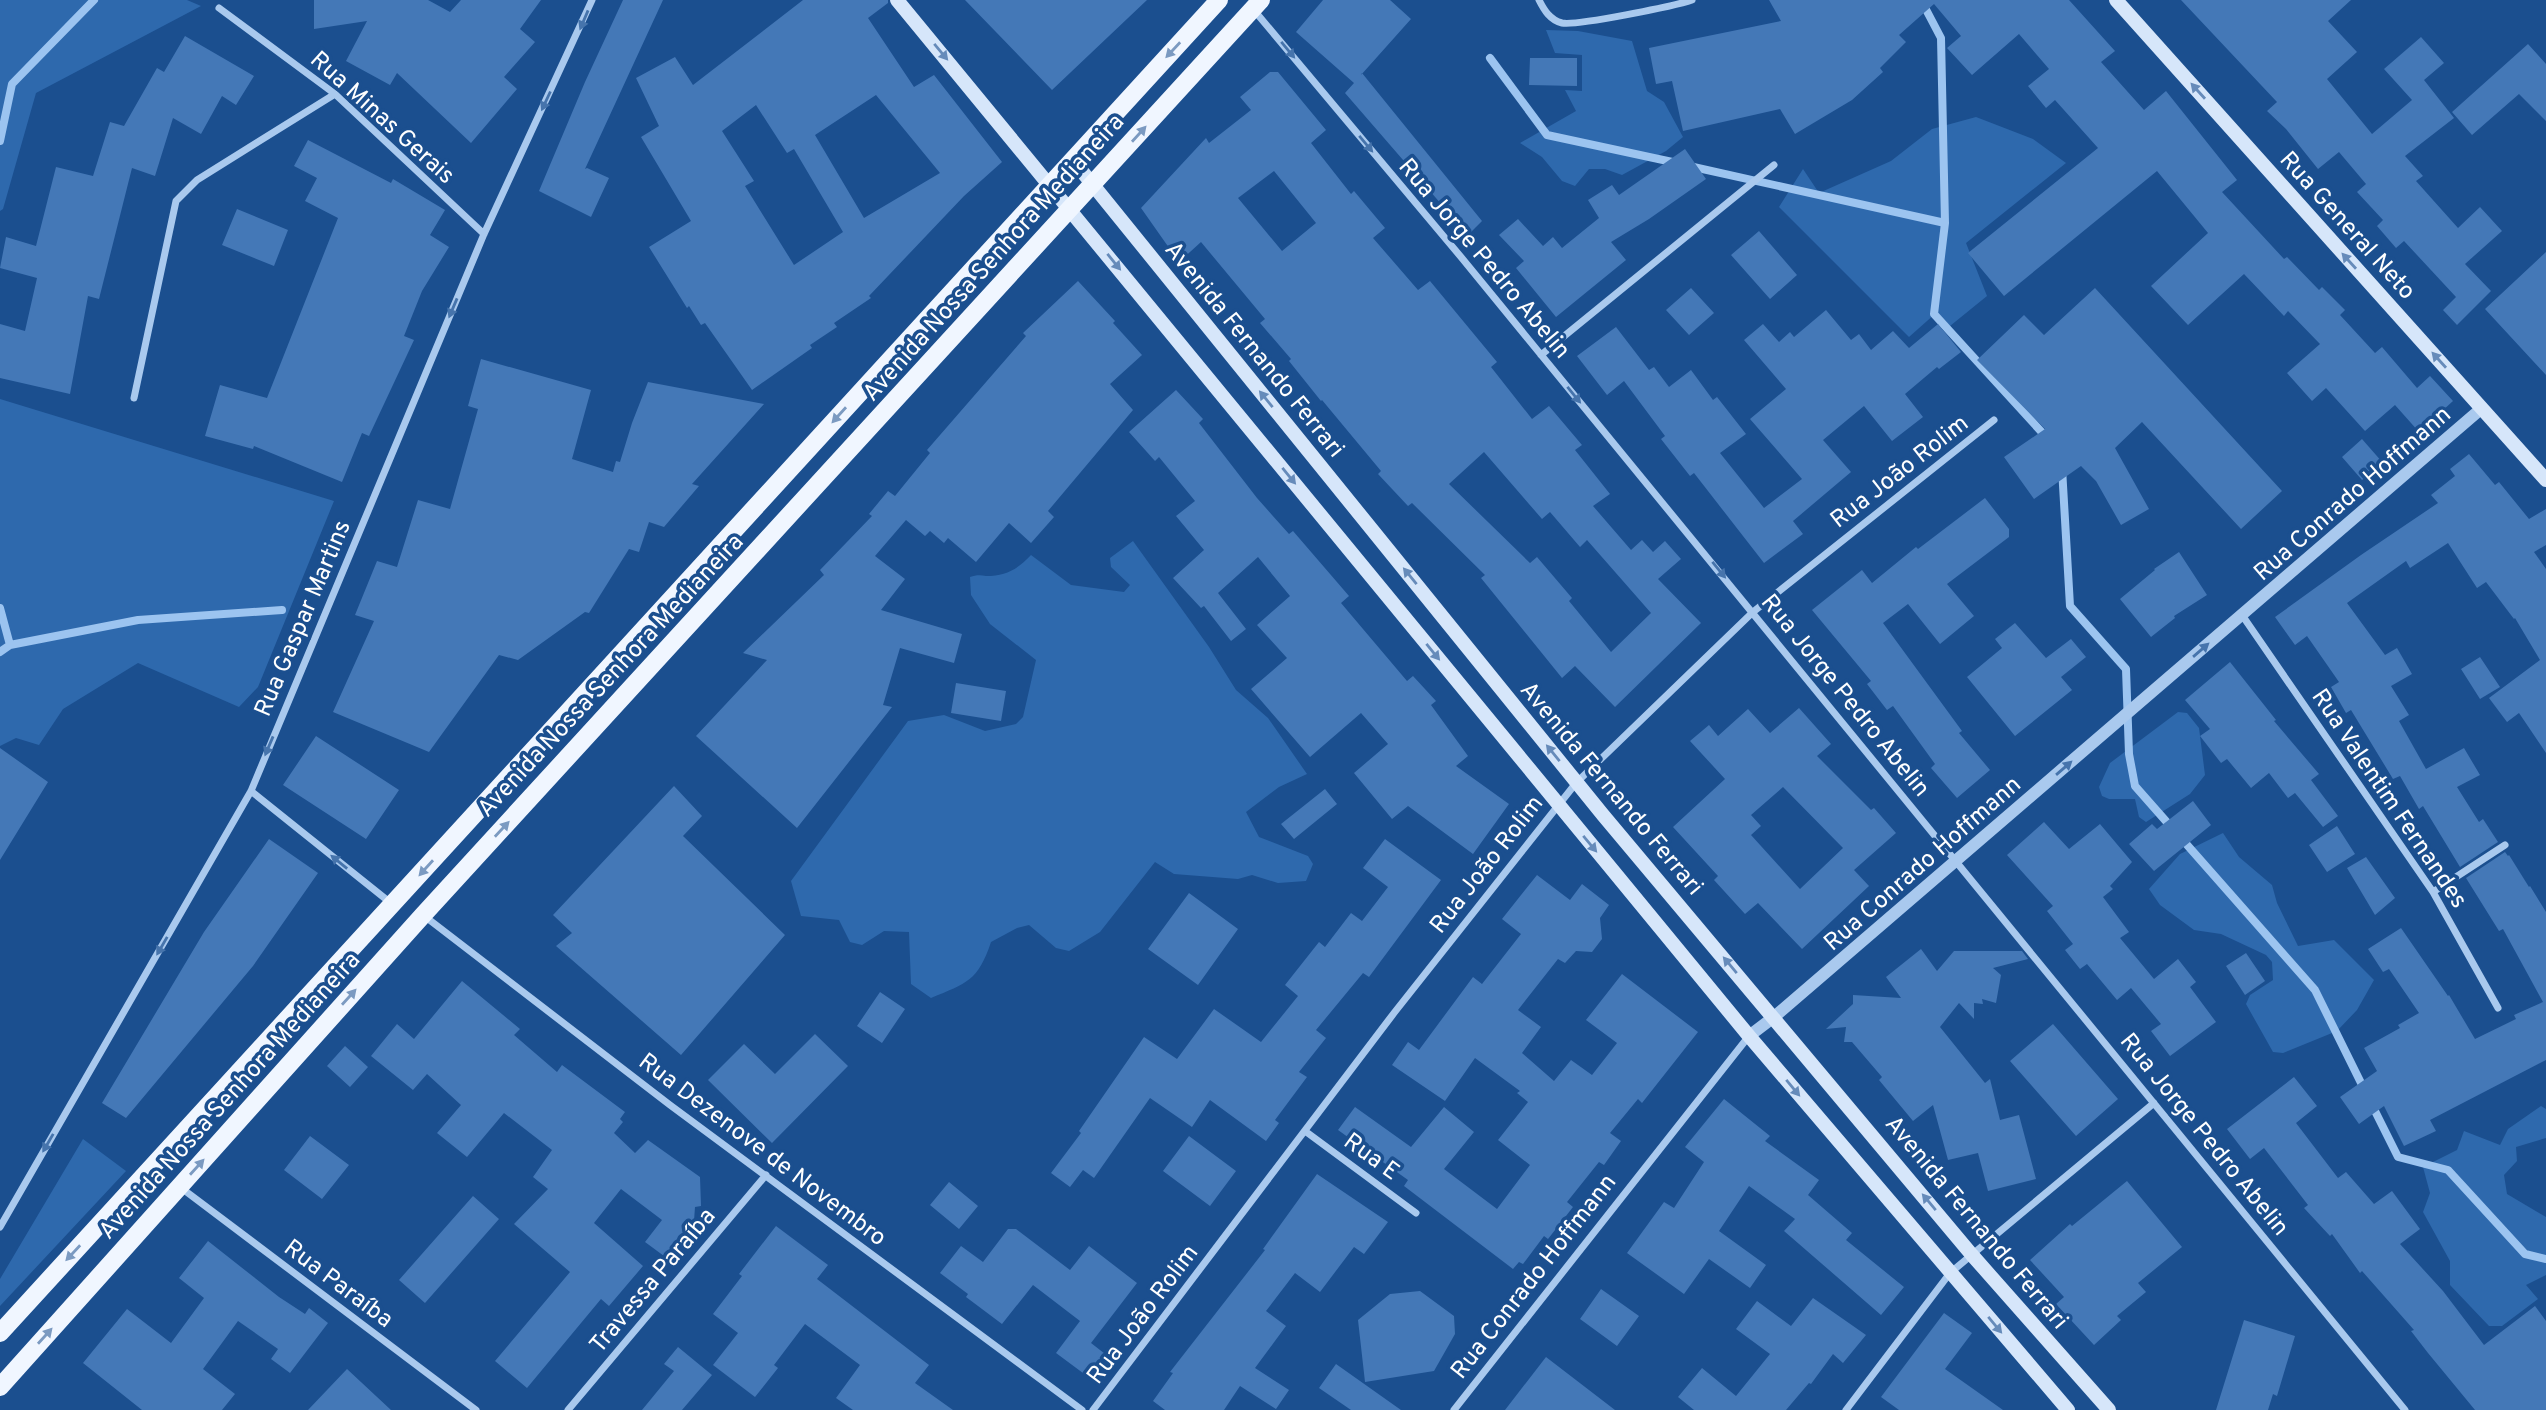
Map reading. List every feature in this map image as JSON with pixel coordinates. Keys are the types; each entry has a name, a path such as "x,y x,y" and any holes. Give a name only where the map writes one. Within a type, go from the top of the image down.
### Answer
{"main road":[{"name":"Avenida Fernando Ferrari","path":"897,0 1557,804 1749,1035 2068,1410"},
{"name":"Avenida Nossa Senhora Medianeira","path":"0,1333 1219,0"},
{"name":"Rua General Neto","path":"2116,0 2546,480"},
{"name":"Avenida Nossa Senhora Medianeira","path":"0,1387 423,915 1257,4"},
{"name":"Avenida Fernando Ferrari","path":"1072,159 1576,783 1972,1255 2109,1410"}],"street":[{"name":"Rua Gaspar Martins","path":"0,1227 251,791 484,234 592,0"},
{"path":"1539,0 1545,13 1562,23 1692,0"},
{"name":"Rua Jorge Pedro Abelin","path":"1257,4 2405,1410"},
{"name":"Rua Minas Gerais","path":"219,8 335,94 484,234"},
{"path":"134,398 176,201 197,180 335,94"},
{"path":"1541,355 1774,165"},
{"name":"Rua Conrado Hoffmann","path":"1454,1410 1749,1035 1774,1017 2482,408"},
{"name":"Rua João Rolim","path":"1093,1410 1305,1131 1576,783 1753,612 1994,420"},
{"name":"Rua Valentim Fernandes","path":"2242,615 2433,892 2498,1008"},
{"path":"251,791 393,905"},
{"path":"2433,892 2505,845"},
{"name":"Rua Dezenove de Novembro","path":"423,915 766,1175 1083,1410"},
{"path":"1846,1410 1950,1273 2154,1104"},
{"name":"Rua E","path":"1305,1131 1416,1213"},
{"name":"Travessa Paraíba","path":"568,1410 766,1175"},
{"name":"Rua Paraíba","path":"179,1187 476,1410"}],"shaded area":[{"path":"0,0 187,0 201,6 36,93 3,209 0,211"},
{"path":"1546,30 1578,31 1632,41 1647,91 1664,102 1683,137 1666,151 1622,175 1605,169 1589,169 1575,186 1562,181 1542,157 1520,143 1576,111 1565,90 1582,91 1582,55 1555,53"},
{"path":"1976,117 2033,139 2066,163 1966,243 1987,296 1950,326 1936,313 1909,337 1779,207 1803,169 1819,193 1891,161 1932,129"},
{"path":"0,399 334,501 258,687 239,707 138,663 63,709 39,745 16,738 0,746"},
{"path":"1133,541 1209,647 1236,690 1268,718 1307,774 1279,787 1246,812 1259,837 1308,856 1313,864 1306,881 1278,883 1252,875 1238,879 1174,874 1155,862 1100,932 1069,951 1056,948 1029,925 1017,928 991,942 981,965 970,979 931,998 911,984 909,932 884,931 862,945 850,942 839,920 801,916 791,881 908,721 944,715 985,731 1016,724 1023,717 1036,660 990,624 971,595 970,577 1006,573 1031,555 1071,585 1124,592 1130,585 1111,567 1110,558"},
{"path":"2178,712 2187,713 2199,728 2205,775 2190,794 2146,822 2139,817 2135,799 2109,799 2102,796 2099,787 2110,763"},
{"path":"2223,833 2239,857 2272,885 2277,903 2298,946 2334,940 2374,980 2357,1010 2337,1031 2283,1053 2273,1052 2246,1004 2250,995 2273,980 2272,962 2266,955 2221,934 2194,930 2160,905 2149,889 2180,854"},
{"path":"2541,1106 2546,1109 2546,1138 2516,1147 2517,1161 2504,1175 2507,1194 2546,1217 2546,1275 2526,1285 2538,1299 2502,1326 2489,1326 2450,1285 2450,1261 2423,1212 2430,1193 2423,1167 2457,1150 2464,1131 2500,1145 2508,1129"},
{"path":"83,1139 126,1171 0,1306 0,1279"}],"building":[{"path":"314,0 428,0 450,12 461,0 541,0 520,29 535,42 504,77 517,89 471,143 397,73 390,85 346,61 367,21 314,29"},
{"path":"623,0 663,0 585,169 609,178 591,217 539,191"},
{"path":"803,0 888,0 888,3 868,18 914,87 934,75 1002,162 964,196 869,296 871,298 834,323 837,327 810,345 812,348 752,390 705,323 701,325 689,306 687,308 649,247 691,221 641,137 659,126 636,78 675,57 693,85","holes":["876,95 940,173 864,218 815,135","756,105 787,153 794,149 843,232 794,265 745,186 754,181 722,131"]},
{"path":"965,0 1147,0 1052,90"},
{"path":"1323,0 1390,0 1411,19 1362,73 1482,221 1468,235 1345,93 1354,83 1296,32"},
{"path":"1769,0 2069,0 2115,51 2101,62 2144,110 2166,91 2237,180 2222,192 2284,259 2287,257 2319,290 2322,287 2345,310 2340,315 2375,353 2382,347 2417,388 2430,376 2453,401 2419,432 2395,405 2365,431 2326,388 2312,401 2287,373 2320,344 2288,311 2284,316 2244,274 2188,325 2151,286 2208,233 2157,171 2004,296 1968,253 2098,148 2055,100 2046,108 2028,86 2049,69 2019,34 1972,75 1947,48 1961,36 1934,4 1899,35 1906,42 1880,68 1883,72 1852,100 1795,134 1780,109 1683,131 1672,81 1656,84 1649,48 1781,21"},
{"path":"2181,0 2351,0 2328,21 2357,52 2327,79 2372,134 2412,100 2384,69 2421,37 2444,63 2424,80 2454,118 2405,156 2423,176 2416,181 2458,228 2480,207 2502,231 2465,264 2491,291 2457,325 2443,310 2456,297 2404,241 2396,248 2377,226 2383,220 2357,192 2366,184 2339,152 2318,169 2286,129 2267,111 2277,102"},
{"path":"185,36 254,76 236,105 222,96 201,134 173,118 155,176 132,168 99,299 88,296 70,394 0,378 0,324 25,331 37,278 0,268 6,237 36,246 56,167 93,176 110,122 124,126 157,68 164,72"},
{"path":"2528,44 2546,64 2546,121 2519,94 2472,135 2452,112"},
{"path":"1530,58 1577,58 1577,86 1529,85"},
{"path":"1270,72 1278,72 1326,130 1311,143 1351,194 1354,191 1385,228 1373,238 1418,290 1430,281 1497,362 1491,367 1532,419 1549,406 1582,445 1575,450 1610,494 1593,506 1631,550 1642,540 1653,552 1665,541 1681,559 1658,579 1701,623 1615,707 1575,666 1562,678 1481,578 1485,575 1412,503 1408,506 1378,474 1381,471 1289,361 1291,359 1260,323 1265,319 1201,242 1179,262 1141,208 1206,138 1209,143 1251,110 1240,97","holes":["1274,171 1316,223 1282,251 1238,198","1484,452 1542,519 1550,512 1580,547 1587,540 1651,613 1611,652 1569,601 1572,598 1537,557 1530,563 1449,484"]},
{"path":"308,140 391,183 393,179 445,210 430,235 449,247 422,291 404,336 414,340 369,436 362,433 342,482 254,446 253,449 205,436 220,385 267,398 338,218 305,201 317,178 294,166"},
{"path":"1685,149 1706,179 1611,242 1626,260 1556,317 1516,268 1524,261 1499,235 1518,219 1543,246 1553,237 1562,248 1599,218 1588,200 1612,185 1619,195"},
{"path":"237,209 288,230 274,266 222,245"},
{"path":"1759,231 1797,275 1770,299 1731,255"},
{"path":"2546,252 2546,375 2485,309"},
{"path":"1078,281 1142,355 1110,384 1133,410 1048,511 1054,517 1031,543 1009,523 976,562 948,538 944,543 930,531 925,536 906,520 875,556 905,579 881,610 962,634 954,663 900,648 883,705 892,707 797,828 696,736 767,660 743,653 824,575 820,570 872,516 869,514 888,491 895,496 930,453 927,450 1026,336 1023,333"},
{"path":"1691,288 1714,313 1689,335 1666,310"},
{"path":"2095,288 2282,491 2241,529 2142,422 2115,448 2149,509 2121,525 2096,481 2081,466 2034,499 2004,457 2045,429 1977,360 2024,315 2044,335"},
{"path":"1826,310 1851,340 1859,334 1871,350 1893,331 1909,348 1938,324 1961,352 1939,369 1937,367 1905,394 1923,417 1892,441 1864,406 1823,440 1851,472 1793,521 1803,534 1764,563 1694,473 1690,476 1661,439 1665,436 1624,381 1607,395 1577,356 1616,327 1649,370 1654,367 1669,387 1691,370 1713,400 1717,397 1746,434 1720,453 1764,508 1802,479 1750,419 1786,389 1744,340 1763,324 1779,342 1790,332 1794,337"},
{"path":"481,359 591,390 572,459 613,472 616,461 620,462 648,382 764,404 692,484 699,486 664,527 649,522 639,552 629,549 589,613 585,612 518,660 499,655 429,752 333,712 374,621 355,615 377,561 397,567 418,500 450,509 478,409 468,406"},
{"path":"1176,390 1203,419 1199,423 1257,498 1289,534 1293,531 1349,596 1341,603 1407,681 1413,676 1436,701 1431,705 1468,756 1456,766 1509,804 1473,854 1408,806 1392,819 1354,773 1388,744 1361,713 1310,757 1251,689 1287,658 1257,625 1290,596 1258,557 1218,593 1246,629 1231,641 1204,606 1201,608 1173,578 1204,550 1176,516 1195,501 1159,457 1155,461 1129,432"},
{"path":"2362,439 2383,463 2362,480 2342,457"},
{"path":"2469,454 2495,485 2499,482 2529,519 2546,509 2546,545 2534,552 2546,569 2546,753 2519,713 2507,722 2489,698 2540,660 2515,618 2486,582 2477,588 2448,543 2410,568 2406,561 2347,603 2385,655 2397,648 2412,674 2391,686 2409,715 2399,721 2426,769 2464,748 2480,775 2457,787 2479,822 2483,819 2498,842 2460,867 2423,806 2419,809 2400,776 2393,779 2351,710 2346,713 2331,687 2339,682 2307,636 2295,645 2275,617 2438,503 2431,495 2455,476 2450,469"},
{"path":"1985,498 2009,529 2009,537 1947,584 1974,616 1940,644 1908,604 1883,623 1962,731 1959,733 1990,770 1957,798 1931,768 1935,764 1893,706 1887,710 1867,684 1871,681 1812,610 1862,570 1872,583 1916,547 1918,549"},
{"path":"2179,552 2207,595 2174,616 2175,618 2151,637 2120,599 2154,569"},
{"path":"2015,623 2046,658 2071,639 2086,657 2061,677 2072,690 2015,736 1967,677 2002,648 1995,639"},
{"path":"2480,657 2500,687 2480,699 2461,669"},
{"path":"2230,662 2276,720 2274,721 2319,774 2311,780 2338,816 2323,827 2295,793 2288,798 2269,773 2251,788 2227,759 2221,763 2200,736 2210,729 2185,700"},
{"path":"956,683 1006,691 1001,721 951,713"},
{"path":"1799,708 1831,744 1817,756 1871,810 1874,808 1896,833 1854,870 1869,886 1802,949 1758,903 1745,914 1714,880 1718,876 1673,827 1725,779 1690,741 1709,725 1718,736 1748,709 1770,733","holes":["1783,787 1843,848 1800,889 1751,835 1761,826 1751,815"]},
{"path":"316,736 399,790 366,839 283,785"},
{"path":"0,748 48,782 0,860"},
{"path":"674,786 702,816 683,836 785,935 681,1055 556,946 572,933 553,915"},
{"path":"1325,789 1337,804 1294,839 1281,824"},
{"path":"2193,801 2211,825 2154,871 2129,844 2152,824 2157,829"},
{"path":"2044,822 2069,849 2100,824 2132,862 2110,886 2113,889 2103,897 2129,932 2120,938 2154,979 2178,959 2196,982 2190,987 2216,1022 2170,1056 2151,1031 2161,1024 2131,988 2117,1000 2087,964 2080,969 2065,950 2073,944 2047,911 2053,906 2007,855"},
{"path":"2337,826 2355,854 2327,872 2309,845"},
{"path":"269,839 318,873 253,966 126,1118 102,1103 204,932"},
{"path":"1385,839 1441,880 1369,977 1363,973 1316,1030 1326,1038 1299,1072 1307,1077 1275,1120 1279,1123 1266,1141 1210,1100 1192,1127 1150,1098 1094,1178 1083,1170 1070,1187 1051,1173 1081,1133 1079,1131 1144,1037 1177,1059 1214,1009 1261,1042 1298,996 1285,985 1319,942 1325,947 1351,913 1362,921 1388,887 1363,868"},
{"path":"2505,852 2546,912 2546,1060 2430,1120 2436,1131 2404,1146 2384,1106 2359,1124 2340,1097 2377,1071 2364,1048 2400,1028 2398,1025 2419,1013 2389,969 2383,972 2368,949 2401,928 2449,995 2475,1039 2516,1019 2514,1015 2543,1002 2503,929 2499,931 2466,878"},
{"path":"2366,857 2395,898 2375,915 2347,868"},
{"path":"1537,875 1570,900 1582,884 1609,905 1600,918 1602,939 1592,952 1576,951 1565,963 1558,959 1518,1010 1541,1027 1522,1053 1554,1081 1571,1060 1592,1075 1617,1043 1586,1020 1622,974 1698,1032 1642,1103 1638,1099 1610,1133 1621,1141 1604,1165 1599,1162 1567,1202 1573,1207 1548,1239 1544,1236 1523,1264 1519,1262 1513,1269 1404,1186 1408,1180 1338,1130 1355,1107 1411,1147 1444,1107 1474,1132 1444,1169 1497,1209 1530,1165 1498,1140 1528,1102 1517,1093 1520,1091 1475,1058 1445,1101 1392,1065 1408,1042 1419,1050 1473,977 1482,984 1521,934 1502,919"},
{"path":"1189,893 1238,929 1198,985 1148,949"},
{"path":"1921,949 1937,971 1954,951 2022,951 2028,959 1993,968 2001,975 1996,1003 1982,999 1983,1004 1974,1003 1974,1019 1959,1003 1940,1027 1985,1083 1990,1079 2000,1120 2019,1115 2036,1179 1988,1191 1978,1153 1948,1160 1933,1105 1913,1121 1879,1080 1882,1077 1852,1042 1844,1042 1846,1027 1826,1029 1853,1004 1853,995 1901,998 1886,977"},
{"path":"2246,953 2265,981 2245,995 2226,966"},
{"path":"462,981 520,1029 514,1035 557,1072 562,1065 625,1112 620,1119 623,1122 614,1133 635,1153 648,1140 700,1177 701,1206 695,1207 694,1221 664,1256 645,1242 662,1220 621,1189 594,1223 643,1266 609,1306 601,1299 527,1388 495,1361 570,1272 514,1224 548,1189 533,1177 552,1150 504,1113 467,1157 437,1133 461,1105 427,1074 413,1090 371,1056 397,1024 414,1039"},
{"path":"880,992 905,1009 882,1043 857,1026"},
{"path":"2053,1024 2118,1099 2076,1136 2010,1061"},
{"path":"815,1034 848,1066 772,1143 708,1080 744,1044 775,1074"},
{"path":"345,1046 368,1067 350,1087 327,1066"},
{"path":"2294,1077 2317,1106 2296,1123 2338,1178 2346,1172 2374,1204 2392,1191 2420,1229 2400,1244 2443,1291 2484,1345 2535,1306 2546,1321 2546,1410 2475,1410 2411,1331 2414,1330 2362,1271 2360,1273 2332,1234 2330,1236 2304,1208 2308,1205 2264,1148 2250,1159 2227,1129"},
{"path":"1724,1099 1770,1136 1765,1141 1819,1180 1808,1195 1852,1233 1846,1240 1904,1287 1881,1315 1784,1231 1795,1219 1749,1186 1719,1231 1766,1265 1750,1288 1709,1259 1684,1294 1627,1253 1664,1202 1674,1208 1704,1162 1685,1147"},
{"path":"310,1136 349,1165 322,1199 284,1170"},
{"path":"1189,1136 1236,1171 1210,1206 1163,1171"},
{"path":"1317,1174 1388,1222 1364,1254 1354,1247 1320,1292 1295,1273 1266,1311 1286,1326 1255,1368 1289,1390 1276,1409 1240,1386 1224,1410 1165,1410 1153,1401 1173,1373 1170,1372 1265,1250 1263,1249"},
{"path":"2127,1181 2182,1247 2138,1283 2146,1292 2117,1316 2121,1320 2094,1345 2056,1304 2064,1297 2030,1260 2070,1224 2072,1226"},
{"path":"949,1182 978,1206 959,1229 930,1205"},
{"path":"473,1196 499,1219 425,1303 399,1280"},
{"path":"776,1226 828,1265 817,1279 929,1365 915,1383 953,1410 853,1410 836,1398 860,1365 805,1324 774,1365 778,1368 755,1397 713,1365 738,1333 713,1314 742,1276 739,1274"},
{"path":"1008,1229 1016,1229 1070,1270 1089,1246 1137,1283 1091,1343 1109,1357 1091,1379 1056,1353 1080,1321 1033,1285 1002,1324 940,1273 961,1246 983,1262"},
{"path":"208,1241 279,1297 305,1314 309,1308 328,1323 290,1373 271,1359 278,1349 238,1321 203,1369 235,1394 222,1410 142,1410 83,1363 127,1309 171,1343 204,1298 179,1278"},
{"path":"1601,1289 1639,1316 1617,1346 1580,1319"},
{"path":"1420,1291 1454,1316 1455,1334 1434,1371 1365,1382 1358,1320 1390,1294"},
{"path":"1813,1298 1866,1335 1843,1363 1833,1354 1811,1384 1809,1383 1786,1410 1694,1410 1678,1397 1702,1368 1736,1396 1770,1354 1736,1329 1757,1301 1791,1326"},
{"path":"1944,1313 1972,1333 1945,1369 2003,1410 1899,1410 1881,1397"},
{"path":"2244,1320 2295,1336 2277,1396 2273,1394 2268,1410 2216,1410"},
{"path":"678,1347 712,1375 682,1410 642,1410 674,1371 664,1364"},
{"path":"1546,1357 1615,1410 1505,1410"},
{"path":"1336,1364 1401,1410 1351,1410 1319,1388"},
{"path":"347,1369 391,1410 308,1410"}],"waterway":[{"path":"0,141 12,84 94,0"},
{"path":"1921,0 1941,38 1945,223"},
{"path":"1490,58 1547,135 1677,163"},
{"path":"1689,166 1945,223 1934,314 2048,439"},
{"path":"2062,468 2070,606 2126,669 2129,754 2135,786 2172,828"},
{"path":"0,608 10,645 0,652"},
{"path":"10,645 138,620 282,610"},
{"path":"2181,838 2315,990 2365,1091"},
{"path":"2371,1103 2398,1157 2448,1170 2525,1254 2546,1259"}]}
